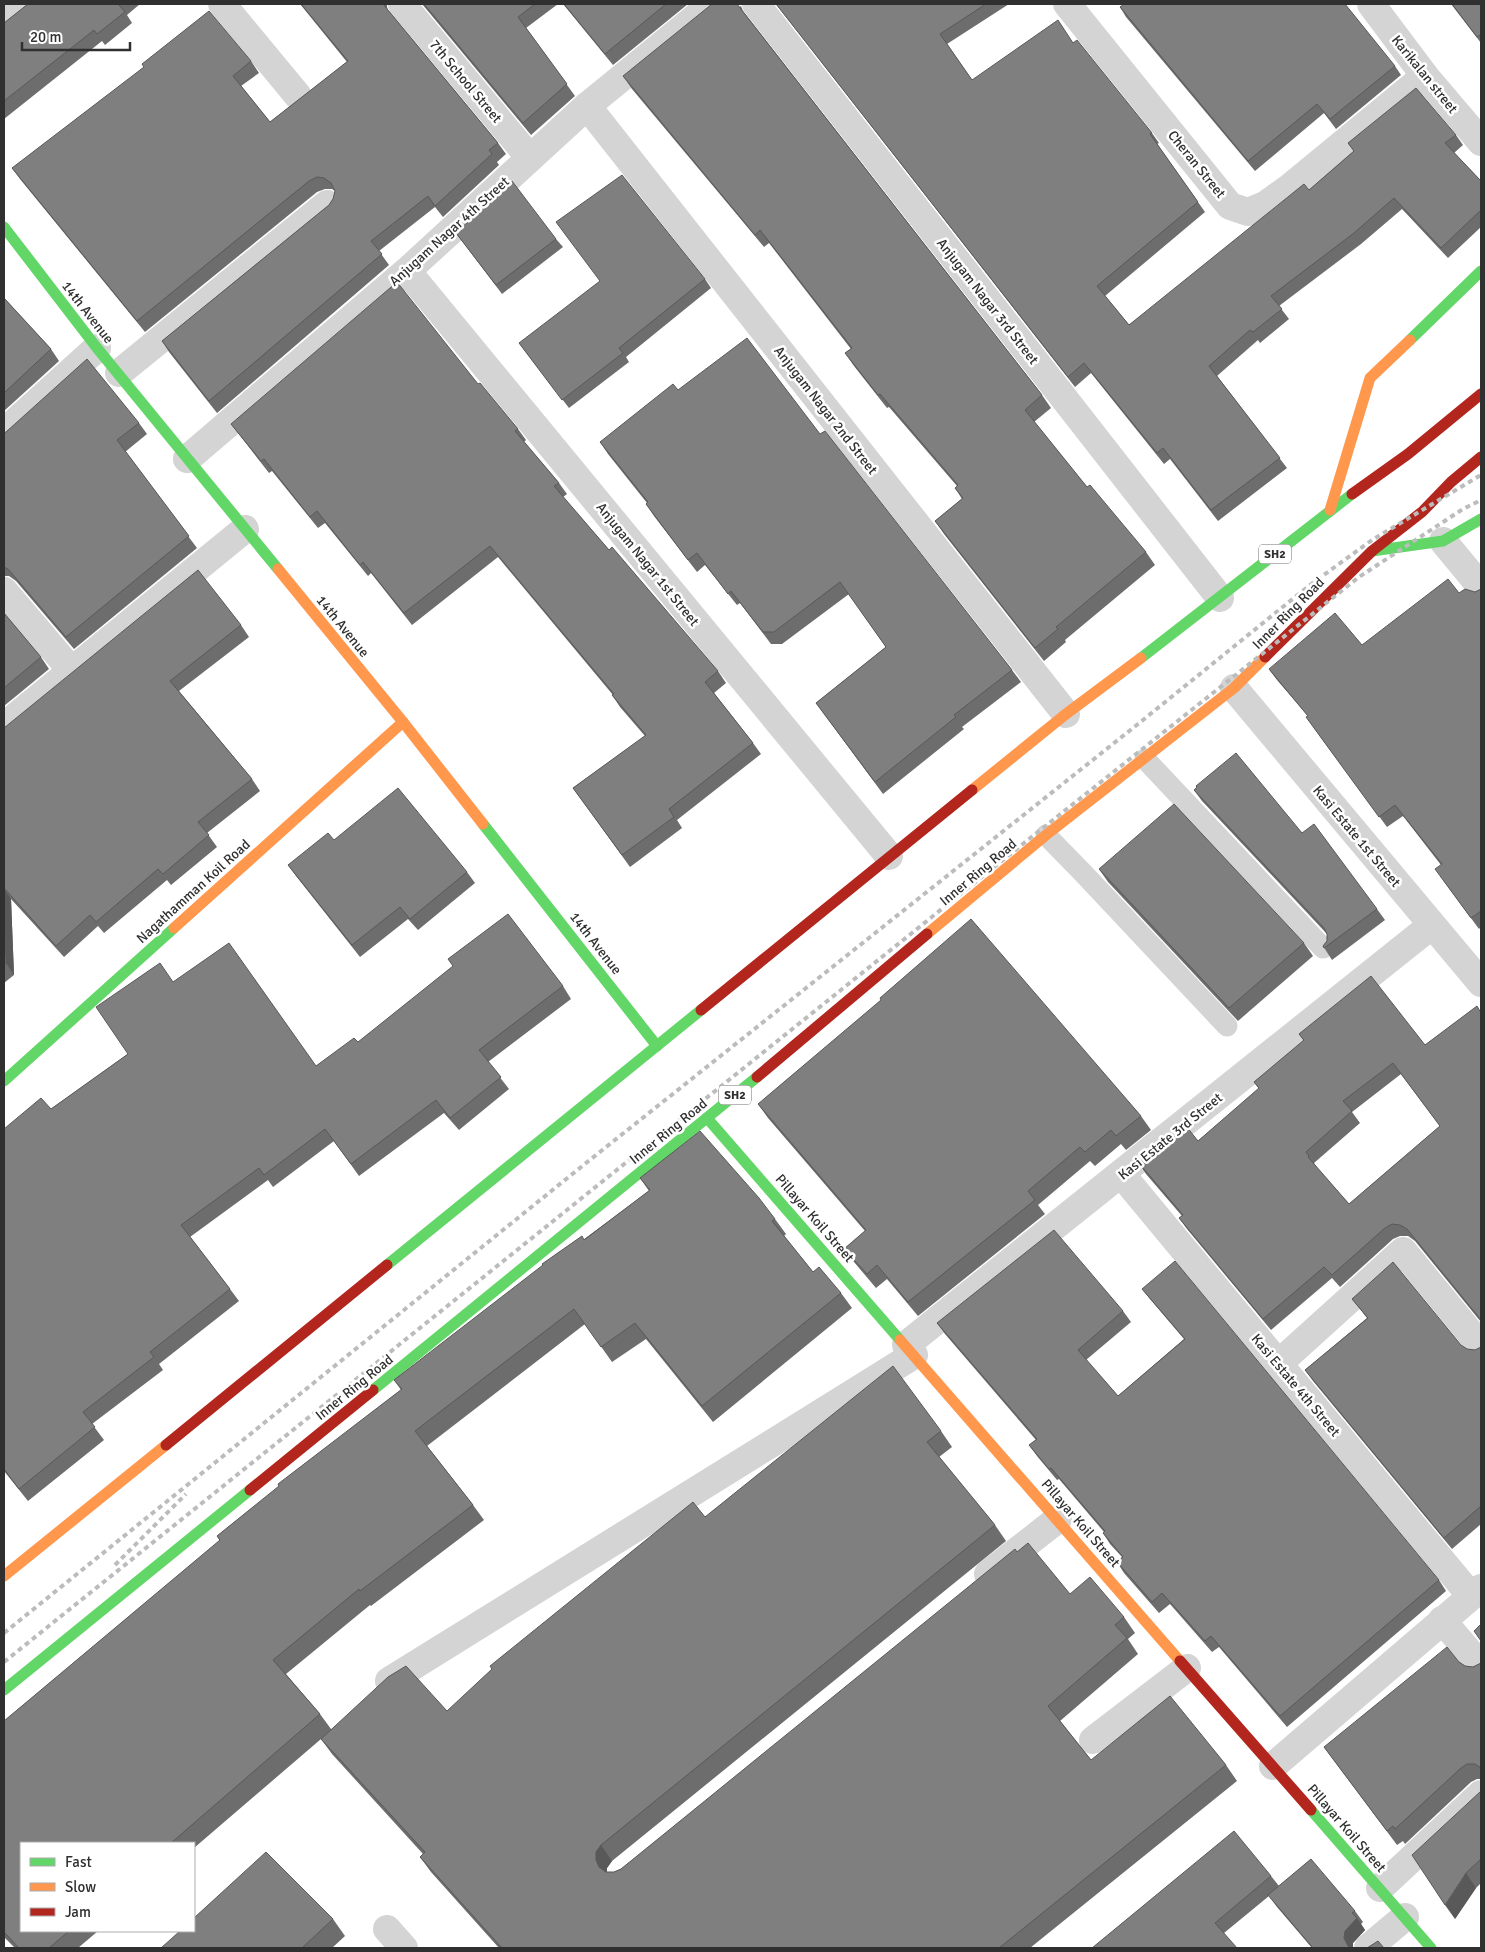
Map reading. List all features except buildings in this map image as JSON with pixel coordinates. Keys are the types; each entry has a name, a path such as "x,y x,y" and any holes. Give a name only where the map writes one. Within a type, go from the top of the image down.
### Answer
{"main road":[{"name":"14th Avenue","path":"4,227 97,348 403,722 657,1046"},
{"path":"1330,510 1370,378 1481,271"},
{"name":"SH2","path":"4,1576 1066,714 1220,598 1330,510 1408,454 1481,394"},
{"name":"Inner Ring Road","path":"4,1690 707,1118 1046,835 1234,688 1372,551 1422,512 1451,482 1481,457"},
{"path":"1372,551 1443,541 1481,519"},
{"name":"Nagathamman Koil Road","path":"4,1081 403,722"},
{"name":"Pillayar Koil Street","path":"707,1118 1431,1948"}],"street":[{"path":"4,21 25,4"},
{"path":"222,4 298,96"},
{"name":"7th School Street","path":"402,4 530,158"},
{"name":"Anjugam Nagar 4th Street","path":"187,459 407,271 587,106 712,4"},
{"name":"Anjugam Nagar 3rd Street","path":"756,4 1220,598"},
{"name":"Cheran Street","path":"1067,4 1230,206 1248,212 1265,205 1290,187 1425,76"},
{"name":"Karikalan street","path":"1370,4 1425,76 1481,142"},
{"name":"Anjugam Nagar 2nd Street","path":"587,106 1066,714"},
{"path":"119,373 327,204"},
{"name":"Anjugam Nagar 1st Street","path":"407,271 889,856"},
{"path":"4,432 97,348"},
{"path":"4,726 245,529"},
{"path":"1443,541 1481,587"},
{"path":"4,591 72,671"},
{"name":"Kasi Estate 1st Street","path":"1234,688 1481,984"},
{"name":"Kasi Estate 3rd Street","path":"389,1681 910,1350 1122,1175 1432,925"},
{"name":"Kasi Estate 4th Street","path":"1122,1175 1278,1364 1476,1592"},
{"path":"1278,1364 1403,1251 1481,1346"},
{"path":"972,1588 1058,1519"},
{"path":"1273,1766 1476,1592"},
{"path":"1442,1620 1481,1666"},
{"path":"1092,1740 1187,1668"},
{"path":"1380,1888 1481,1794"},
{"path":"1368,1948 1405,1917"}],"lane":[{"path":"1145,759 1323,948"},
{"path":"1046,835 1227,1026"}],"railway":[{"path":"4,1633 586,1163 1310,585 1372,540 1481,475"},
{"path":"4,1662 1014,851 1359,577 1463,509 1481,500"},
{"path":"115,1565 186,1494"}],"traffic: fast":[{"path":"4,227 97,348 278,569"},
{"path":"1410,340 1481,271"},
{"path":"1141,658 1352,494"},
{"path":"1372,551 1443,541 1481,519"},
{"path":"483,824 657,1046"},
{"path":"4,1081 174,928"},
{"path":"387,1265 701,1010"},
{"path":"373,1390 757,1077"},
{"path":"707,1118 900,1340"},
{"path":"4,1690 250,1490"},
{"path":"1311,1810 1431,1948"}],"traffic: slow":[{"path":"1330,510 1370,378 1410,340"},
{"path":"278,569 403,722 483,824"},
{"path":"927,934 1046,835 1234,688 1265,657"},
{"path":"972,790 1066,714 1141,658"},
{"path":"174,928 403,722"},
{"path":"900,1340 1180,1661"},
{"path":"4,1576 166,1445"}],"traffic: jam":[{"path":"1352,494 1408,454 1481,394"},
{"path":"1265,657 1372,551 1422,512 1451,482 1481,457"},
{"path":"701,1010 972,790"},
{"path":"757,1077 927,934"},
{"path":"166,1445 387,1265"},
{"path":"250,1490 373,1390"},
{"path":"1180,1661 1311,1810"}]}
